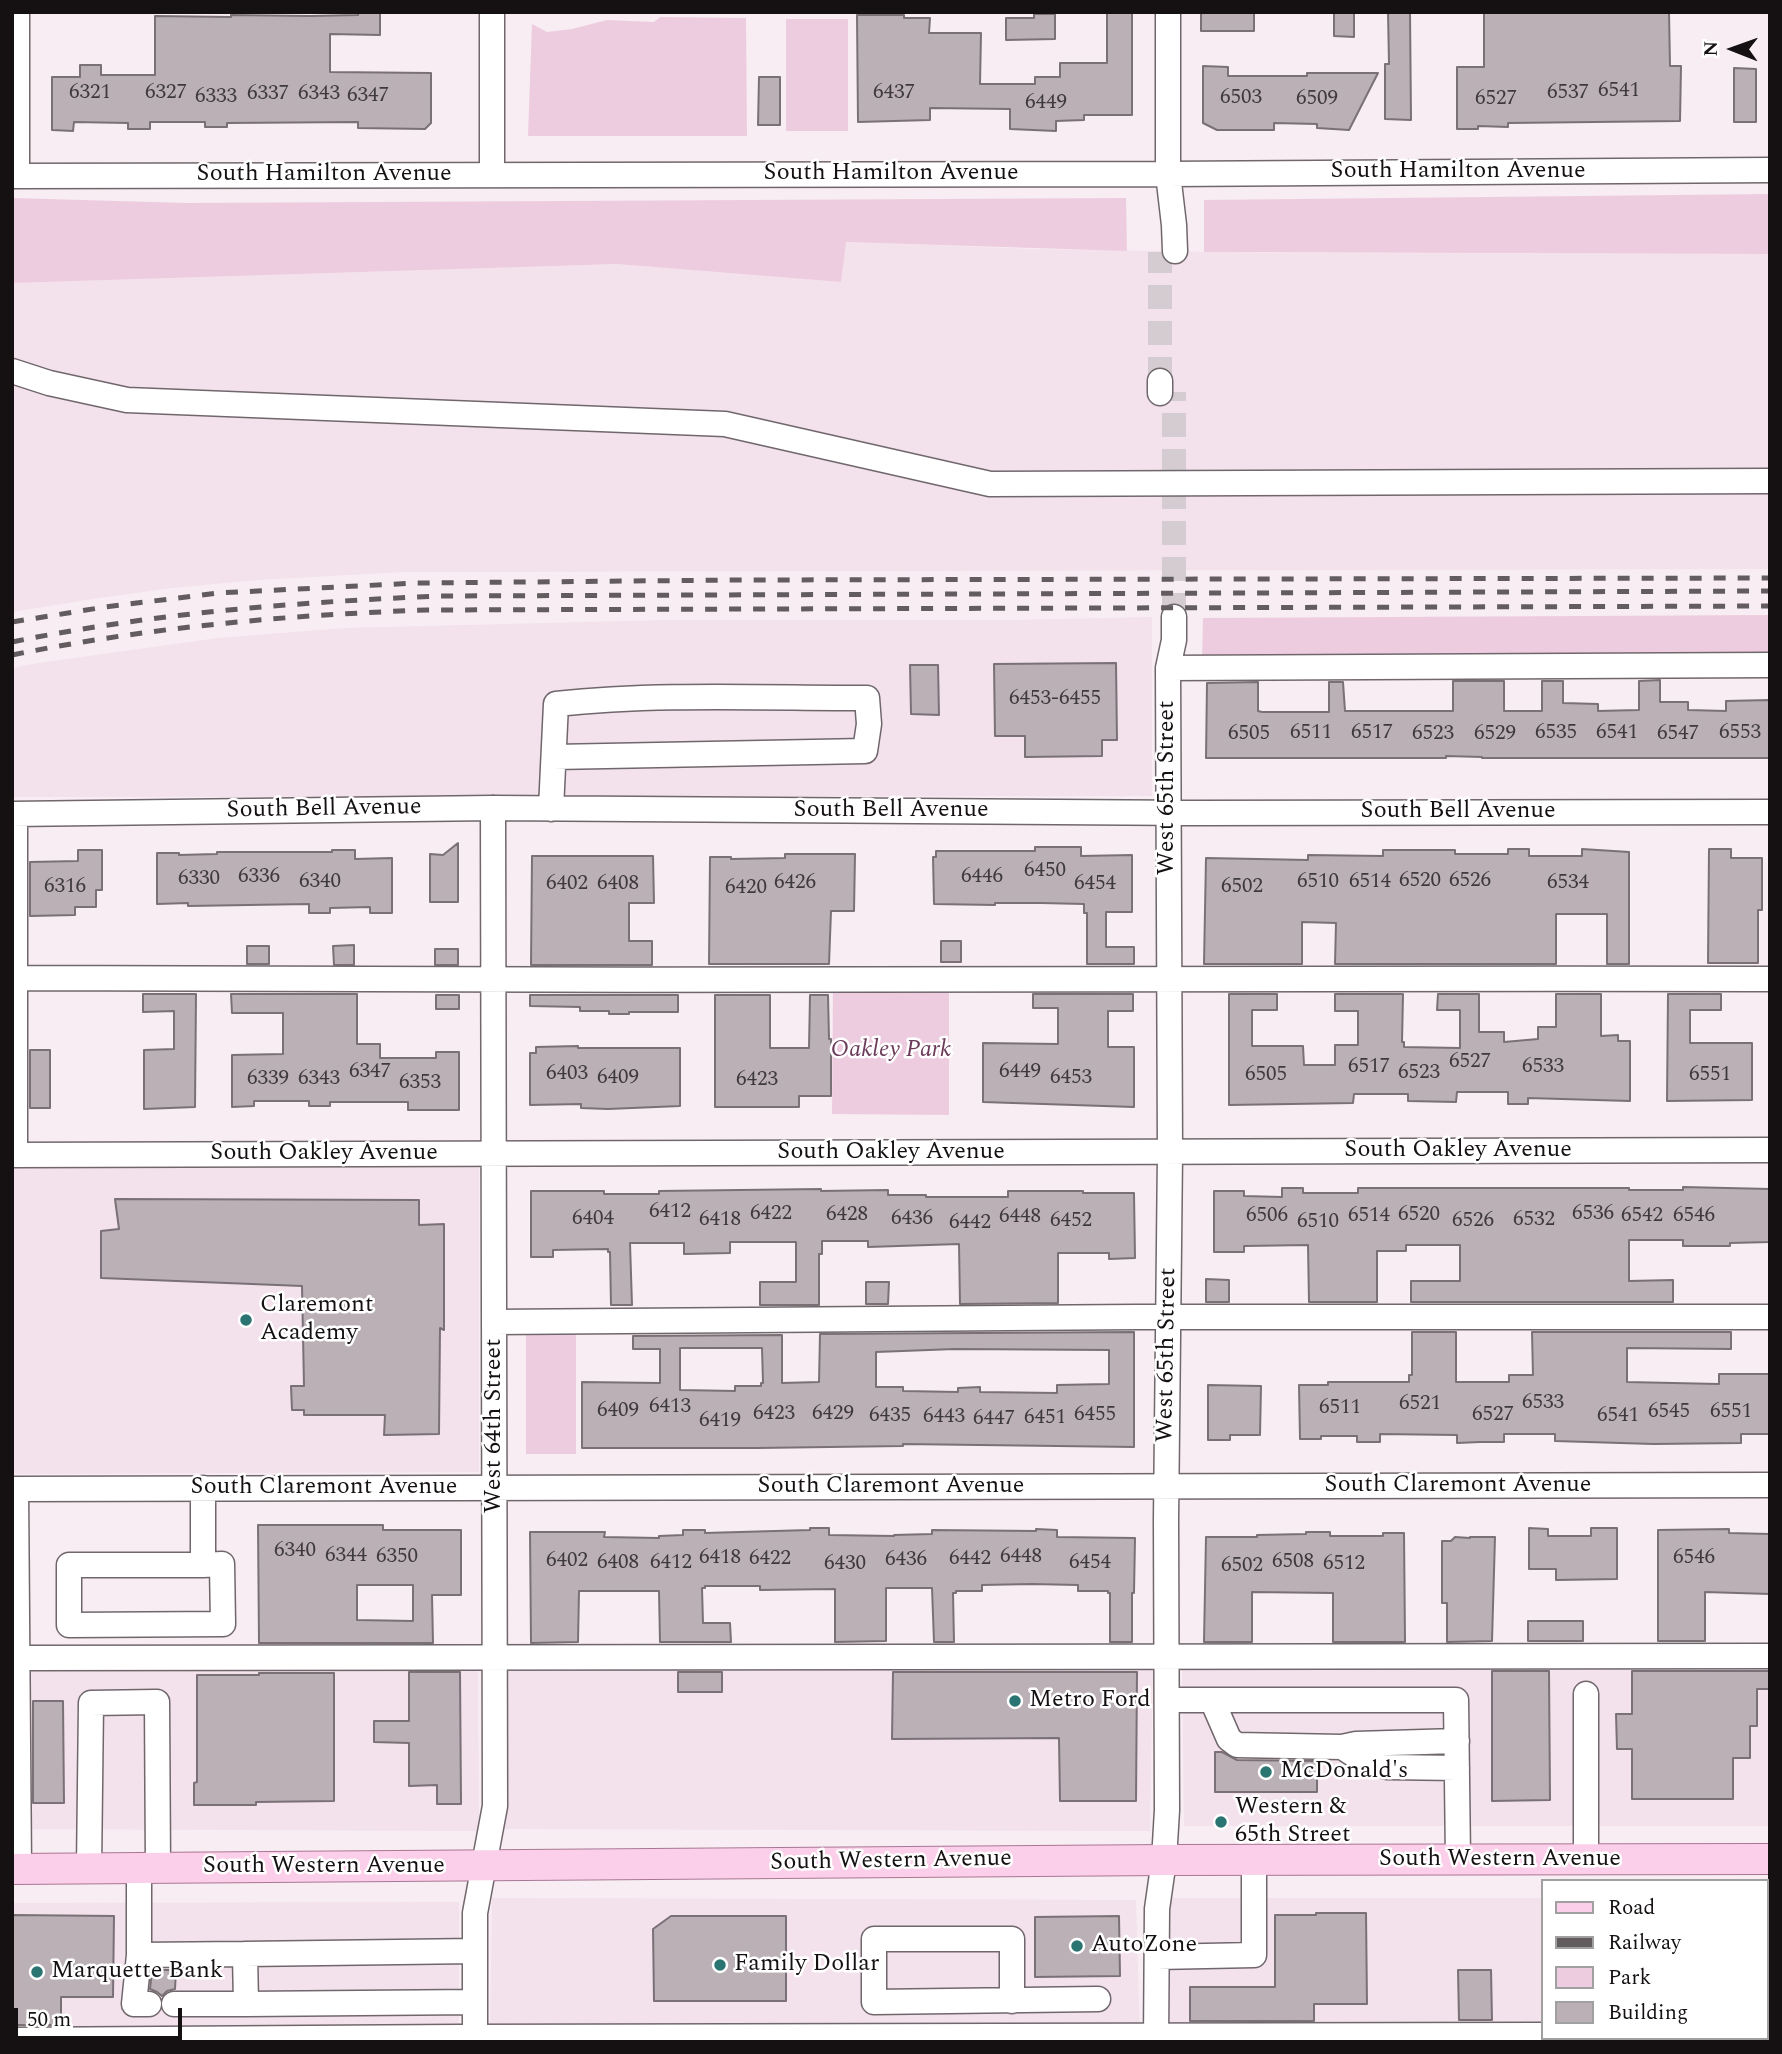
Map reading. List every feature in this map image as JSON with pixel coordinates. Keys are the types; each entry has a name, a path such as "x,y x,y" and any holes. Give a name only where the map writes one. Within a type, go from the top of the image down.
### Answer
{"main road":[{"name":"South Western Avenue","path":"16,1869 1164,1860 1770,1859"}],"street":[{"path":"15,176 17,12"},
{"path":"492,12 492,175"},
{"path":"1167,252 1160,225 1168,174 1168,12"},
{"name":"South Hamilton Avenue","path":"15,176 1770,170"},
{"path":"12,371 49,383 127,400 725,424 990,484 1770,481"},
{"name":"West 65th Street","path":"1156,2038 1157,1909 1167,1810 1166,1487 1170,1153 1168,668 1174,640 1167,617"},
{"path":"1168,668 1770,665"},
{"path":"551,808 556,704 699,698 867,698 869,724 865,751 554,757"},
{"name":"South Bell Avenue","path":"13,814 493,808 1770,812"},
{"name":"West 64th Street","path":"475,2039 475,1913 495,1806 493,808"},
{"path":"13,814 13,1155"},
{"path":"15,978 493,981 1770,979"},
{"name":"South Oakley Avenue","path":"13,1155 1770,1150"},
{"path":"494,1322 1169,1317 1770,1317"},
{"name":"South Claremont Avenue","path":"14,1489 1770,1485"},
{"path":"203,1488 204,1564"},
{"path":"14,1489 18,1658 16,1869"},
{"path":"204,1564 222,1564 223,1625 69,1625 69,1565 204,1564"},
{"path":"18,1658 1770,1656"},
{"path":"1586,1694 1586,1860"},
{"path":"1167,1700 1456,1700 1458,1860"},
{"path":"1212,1700 1228,1739 1237,1745 1342,1747 1356,1744 1457,1741"},
{"path":"89,1869 91,1703 157,1702 149,1868 134,2004 149,2004"},
{"path":"1342,1747 1359,1758 1388,1767 1457,1768"},
{"path":"1157,1957 1254,1955 1254,1860"},
{"path":"1012,2001 1012,1938 874,1939 874,2001 1012,2001 1098,1999"},
{"path":"139,1955 475,1951"},
{"path":"245,1954 246,2004"},
{"path":"174,2004 475,2002"},
{"path":"12,2040 1540,2035"}],"shaded area":[{"path":"845,242 1035,249 1274,253 1770,254 1770,569 401,572 172,588 12,612 12,283 617,264 841,282"},
{"path":"1152,617 1152,796 12,797 12,668 39,663 218,638 346,628 668,620 1016,620"},
{"name":"Claremont Academy","path":"479,1166 479,1472 12,1474 12,1168"},
{"path":"1770,1656 1770,1826 1184,1826 1182,1657"},
{"path":"478,1657 479,1831 12,1829 18,1658"},
{"path":"506,1657 1153,1657 1150,1831 505,1829"},
{"path":"492,1898 1136,1900 1140,2035 490,2037"},
{"path":"1166,1898 1540,1898 1540,2035 1167,2035"},
{"path":"459,1902 459,2037 12,2040 12,1903"}],"green space":[{"path":"660,17 746,18 747,136 528,136 532,24 547,32 607,20 654,22"},
{"path":"786,19 848,19 848,131 786,131"},
{"path":"1770,194 1770,254 1204,252 1204,200"},
{"path":"12,198 187,203 1126,198 1127,251 846,242 841,282 617,264 12,283"},
{"path":"1770,615 1770,659 1202,660 1203,618"},
{"name":"Oakley Park","path":"949,987 949,1115 832,1114 833,988"},
{"path":"526,1331 576,1331 576,1454 526,1454"}],"building":[{"path":"1107,12 1132,12 1132,115 1084,115 1084,120 1056,121 1056,131 1010,129 1010,109 930,108 930,120 858,122 857,15 930,18 929,33 981,33 980,84 1035,84 1035,77 1060,77 1060,63 1107,63"},
{"path":"1201,12 1254,12 1254,31 1201,31"},
{"path":"1388,12 1410,12 1411,120 1385,119 1385,64 1389,64"},
{"path":"1669,12 1670,66 1681,66 1680,121 1508,123 1508,127 1478,126 1478,129 1457,129 1457,67 1484,67 1484,13"},
{"path":"380,13 380,35 330,34 330,72 431,73 431,123 425,129 358,128 358,122 227,123 227,127 205,127 205,122 150,122 150,129 128,129 128,123 74,122 73,131 52,130 52,77 80,77 80,65 101,65 101,75 155,75 155,16 310,16"},
{"path":"1334,13 1354,13 1354,37 1334,36"},
{"path":"1034,14 1055,14 1055,39 1006,40 1006,18 1034,18"},
{"path":"1203,66 1228,67 1228,76 1378,73 1349,130 1317,128 1317,124 1274,123 1274,130 1217,130 1203,123"},
{"path":"1734,68 1756,69 1756,122 1734,122"},
{"path":"759,77 780,77 780,125 758,125"},
{"path":"1116,663 1117,740 1102,740 1102,756 1025,757 1025,736 995,736 994,664"},
{"path":"910,665 938,665 939,715 911,714"},
{"path":"1660,680 1660,702 1688,702 1688,710 1726,711 1726,701 1770,700 1770,758 1206,758 1207,683 1258,682 1258,711 1262,712 1329,712 1329,682 1343,682 1345,711 1453,711 1453,681 1504,681 1504,711 1542,711 1542,681 1563,681 1563,703 1598,704 1598,711 1639,710 1639,681"},
{"path":"458,843 458,902 430,902 430,854 443,855"},
{"path":"1035,847 1081,847 1081,856 1132,855 1132,912 1106,912 1106,947 1134,947 1134,964 1087,964 1087,913 1084,913 1084,904 934,904 933,857 936,857 936,851 1035,851"},
{"path":"1508,849 1529,849 1529,856 1582,856 1582,849 1629,852 1629,964 1607,964 1607,914 1556,914 1556,964 1335,964 1336,923 1302,922 1302,964 1204,964 1206,858 1308,860 1308,855 1383,856 1383,850 1455,850 1455,854 1508,854"},
{"path":"1709,849 1731,849 1731,858 1762,858 1758,963 1708,963"},
{"path":"78,850 102,850 102,890 96,890 96,907 75,907 75,915 30,916 30,862 78,861"},
{"path":"355,850 355,859 392,858 392,913 370,913 370,907 330,908 330,913 309,913 309,904 157,904 157,853 179,855"},
{"path":"785,854 855,854 854,911 831,911 829,964 709,964 710,857 785,858"},
{"path":"532,856 653,856 654,903 629,903 629,941 652,941 652,965 531,965"},
{"path":"941,941 961,941 961,962 941,962"},
{"path":"354,945 354,965 334,965 333,946"},
{"path":"247,946 269,946 269,964 247,964"},
{"path":"435,949 458,949 458,965 435,965"},
{"path":"143,994 196,994 195,1107 144,1109 144,1050 174,1049 174,1011 143,1012"},
{"path":"231,994 357,994 357,1044 380,1044 380,1058 436,1058 436,1052 459,1052 459,1110 408,1110 408,1102 330,1102 330,1106 309,1106 309,1101 254,1101 254,1106 232,1107 232,1055 283,1054 283,1013 232,1013"},
{"path":"1033,994 1133,994 1133,1011 1108,1011 1108,1047 1134,1047 1134,1107 983,1102 983,1043 1058,1044 1058,1008 1033,1008"},
{"path":"1229,994 1277,994 1277,1010 1252,1010 1252,1046 1303,1046 1304,1065 1335,1065 1335,1045 1358,1045 1358,1011 1335,1011 1335,994 1403,994 1404,1047 1460,1048 1460,1010 1437,1010 1438,994 1479,994 1479,1032 1504,1032 1504,1042 1538,1039 1538,1027 1556,1027 1556,994 1601,994 1601,1036 1618,1035 1618,1041 1630,1041 1630,1101 1528,1098 1528,1104 1508,1104 1508,1092 1457,1092 1456,1102 1408,1101 1408,1094 1354,1094 1353,1103 1229,1105"},
{"path":"1668,994 1721,994 1721,1010 1690,1010 1690,1043 1752,1043 1752,1100 1667,1101"},
{"path":"436,995 459,995 459,1009 436,1009"},
{"path":"530,995 678,995 678,1012 609,1014 609,1011 580,1011 580,1007 530,1006"},
{"path":"715,995 770,995 770,1048 809,1048 810,995 828,995 831,1096 799,1096 799,1107 715,1107"},
{"path":"536,1047 680,1048 680,1106 608,1109 581,1108 581,1104 530,1105 530,1053 536,1053"},
{"path":"30,1050 50,1050 50,1108 30,1108"},
{"path":"1683,1187 1770,1189 1770,1242 1730,1243 1730,1246 1683,1246 1683,1240 1629,1240 1629,1281 1673,1280 1673,1302 1411,1302 1411,1281 1460,1281 1460,1245 1406,1245 1406,1251 1377,1251 1377,1302 1309,1302 1308,1245 1244,1246 1244,1252 1214,1252 1214,1191 1244,1191 1244,1196 1282,1197 1282,1188 1303,1188 1303,1193 1358,1193 1358,1188 1683,1190"},
{"path":"888,1190 888,1195 926,1197 1008,1197 1008,1191 1134,1193 1135,1258 1109,1259 1109,1253 1058,1253 1058,1303 960,1304 959,1244 868,1247 868,1241 822,1241 822,1254 819,1254 819,1305 760,1305 760,1282 796,1282 796,1242 730,1242 730,1253 684,1254 684,1243 630,1243 632,1305 611,1305 608,1249 553,1250 553,1257 531,1257 531,1191 659,1194 659,1191"},
{"path":"115,1199 419,1200 419,1225 444,1224 444,1330 440,1328 439,1434 384,1435 385,1415 304,1415 304,1410 292,1410 291,1386 304,1386 302,1286 101,1278 101,1231 119,1229"},
{"path":"1206,1279 1229,1280 1229,1302 1206,1302"},
{"path":"866,1282 889,1282 888,1304 866,1304"},
{"path":"1134,1332 1134,1447 903,1444 757,1448 582,1448 582,1382 660,1383 660,1349 633,1349 633,1336 782,1335 782,1383 819,1382 820,1334","holes":["680,1348 762,1348 763,1383 761,1386 735,1386 735,1391 680,1390","955,1349 1109,1350 1109,1384 1057,1385 1057,1393 980,1392 980,1387 958,1388 958,1392 903,1391 903,1387 876,1387 876,1352"]},
{"path":"1412,1332 1456,1332 1456,1382 1509,1382 1509,1375 1533,1375 1532,1332 1731,1332 1731,1349 1627,1348 1627,1382 1719,1384 1719,1374 1770,1374 1770,1434 1741,1434 1741,1443 1653,1444 1555,1441 1555,1434 1504,1434 1504,1442 1457,1443 1457,1435 1380,1434 1380,1442 1357,1442 1357,1436 1300,1439 1299,1385 1328,1385 1328,1382 1409,1382 1409,1375 1412,1375"},
{"path":"1208,1385 1261,1386 1260,1435 1230,1435 1230,1440 1208,1440"},
{"path":"258,1525 383,1525 383,1530 461,1530 461,1595 432,1595 433,1643 259,1643","holes":["357,1585 413,1585 413,1621 357,1620"]},
{"path":"829,1528 829,1535 894,1536 932,1534 932,1530 1036,1529 1057,1530 1057,1537 1135,1538 1132,1642 1110,1642 1108,1591 1078,1591 1078,1585 1032,1584 982,1585 982,1591 953,1593 954,1642 934,1642 932,1588 886,1588 886,1641 835,1642 835,1589 760,1590 760,1586 705,1586 702,1588 703,1623 730,1623 731,1642 660,1642 659,1591 579,1591 578,1642 531,1643 530,1532 605,1532 604,1537 659,1538 683,1535 683,1530 705,1530 705,1533"},
{"path":"1529,1528 1548,1529 1548,1536 1591,1536 1591,1528 1617,1528 1617,1579 1556,1580 1556,1569 1529,1569"},
{"path":"1729,1529 1729,1533 1770,1534 1770,1594 1705,1592 1705,1641 1658,1641 1658,1530"},
{"path":"1330,1532 1330,1536 1383,1536 1383,1533 1404,1533 1405,1642 1333,1642 1333,1593 1252,1592 1252,1642 1204,1642 1206,1537 1257,1537"},
{"path":"1455,1537 1495,1537 1492,1641 1447,1642 1447,1603 1442,1603 1442,1541 1451,1541"},
{"path":"1528,1621 1583,1621 1583,1641 1528,1641"},
{"path":"1492,1671 1549,1671 1550,1800 1492,1801"},
{"path":"1632,1671 1770,1671 1770,1689 1757,1689 1757,1726 1750,1726 1750,1758 1733,1758 1733,1799 1632,1799 1632,1749 1617,1749 1616,1714 1632,1714"},
{"path":"409,1672 460,1672 461,1804 437,1804 437,1785 409,1786 409,1743 374,1742 374,1721 409,1721"},
{"path":"678,1672 722,1672 722,1692 678,1692"},
{"name":"Metro Ford","path":"893,1672 1137,1672 1136,1801 1060,1801 1059,1738 892,1739"},
{"path":"334,1673 334,1801 194,1805 194,1783 197,1782 197,1675"},
{"path":"33,1701 63,1701 64,1803 33,1803"},
{"name":"McDonald's","path":"1215,1752 1222,1752 1237,1760 1317,1761 1317,1792 1215,1792"},
{"path":"1366,1913 1367,2004 1314,2004 1314,2021 1190,2021 1190,1987 1275,1987 1275,1915"},
{"path":"12,1915 114,1916 113,1997 61,1997 61,2025 12,2025"},
{"name":"Family Dollar","path":"671,1916 786,1916 786,2001 654,2001 653,1929"},
{"name":"AutoZone","path":"1119,1916 1120,1976 1035,1977 1035,1917"},
{"path":"152,1970 176,1970 175,1989 162,1996 150,1989"},
{"path":"1458,1970 1491,1970 1492,2020 1459,2020"}],"tunnel":[{"path":"1160,252 1160,381"},
{"path":"1174,392 1174,617"}],"railway":[{"path":"12,622 218,593 417,583 1770,578"},
{"path":"12,642 118,623 225,610 441,596 1770,591"},
{"path":"12,655 115,637 219,624 427,610 1770,606"}],"place":[{"name":"Claremont Academy","path":"246,1320"},
{"name":"Metro Ford","path":"1015,1701"},
{"name":"McDonald's","path":"1266,1772"},
{"name":"Western & 65th Street","path":"1221,1822"},
{"name":"AutoZone","path":"1077,1946"},
{"name":"Family Dollar","path":"720,1965"},
{"name":"Marquette Bank","path":"37,1972"}]}
